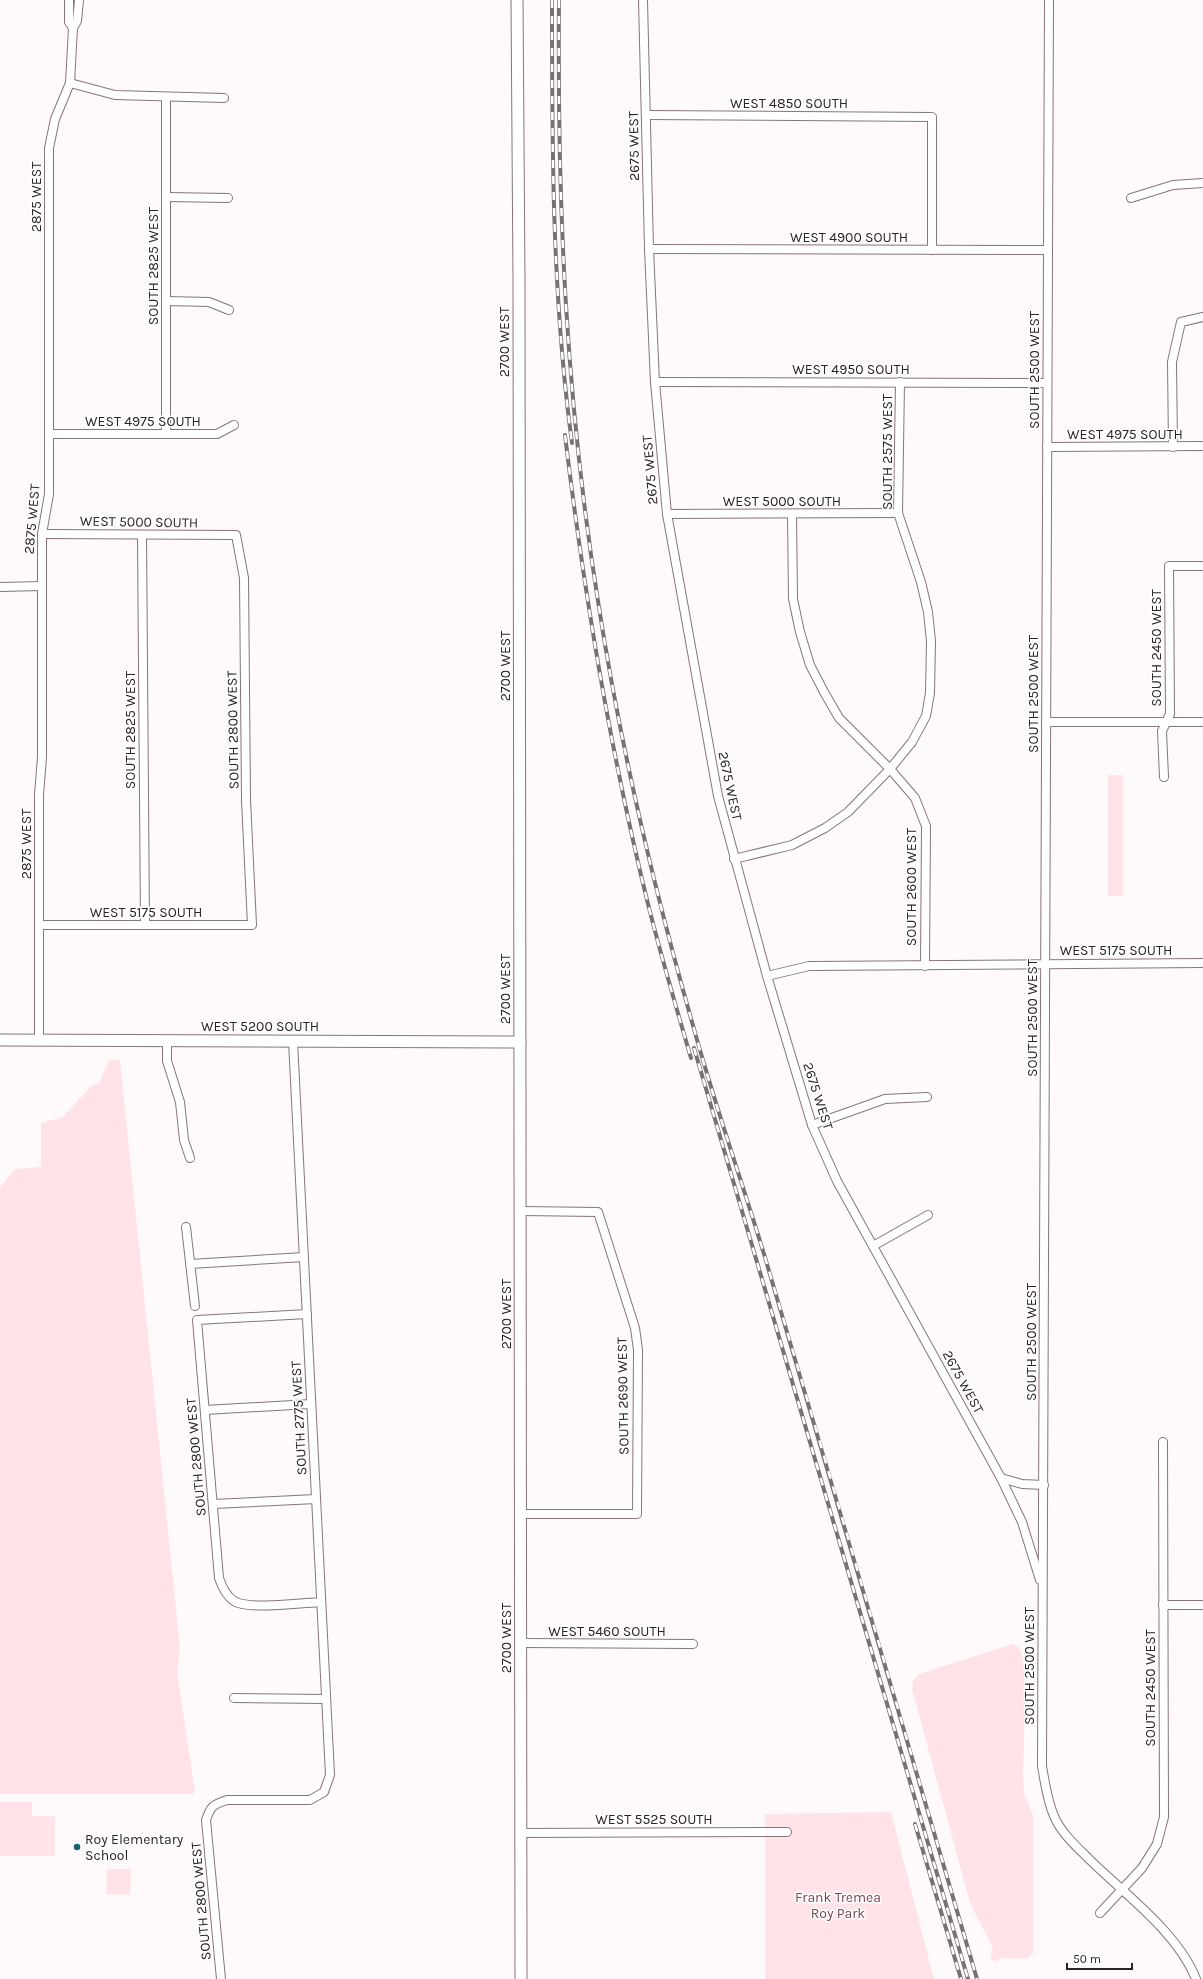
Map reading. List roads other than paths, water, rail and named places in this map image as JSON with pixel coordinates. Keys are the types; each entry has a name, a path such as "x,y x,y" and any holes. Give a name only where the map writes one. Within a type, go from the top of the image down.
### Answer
{"street":[{"name":"2875 WEST","path":"69,0 70,22 73,28"},
{"name":"2875 WEST","path":"40,1041 39,795 42,757 42,534 49,494 50,148 55,119 70,83 73,28 77,21 79,0"},
{"name":"2700 WEST","path":"517,0 521,1211 521,1979"},
{"name":"2675 WEST","path":"643,0 649,249 655,382 667,514 718,796 734,860 766,976 812,1125 838,1181 1001,1478 1022,1522 1043,1587"},
{"name":"SOUTH 2500 WEST","path":"1049,0 1042,1766 1046,1792 1054,1816 1061,1829 1077,1847 1180,1947 1190,1964 1196,1979"},
{"path":"70,83 115,95 224,98"},
{"name":"SOUTH 2825 WEST","path":"166,97 166,434"},
{"name":"WEST 4850 SOUTH","path":"646,115 932,117 932,250"},
{"path":"1131,198 1173,185 1203,183"},
{"path":"166,197 228,198"},
{"name":"WEST 4900 SOUTH","path":"649,249 1048,250"},
{"path":"166,301 209,302 229,310"},
{"path":"1173,446 1172,362 1181,322 1203,317"},
{"name":"WEST 4950 SOUTH","path":"655,382 1048,383"},
{"name":"SOUTH 2575 WEST","path":"734,860 792,845 825,828 848,812 890,769 912,742 926,716 930,693 931,641 928,612 921,582 898,513 900,382"},
{"name":"WEST 4975 SOUTH","path":"49,434 217,434 234,425"},
{"name":"WEST 4975 SOUTH","path":"1047,447 1203,446"},
{"name":"WEST 5000 SOUTH","path":"667,514 898,513"},
{"name":"SOUTH 2600 WEST","path":"792,514 793,599 800,632 810,665 839,718 890,769 915,798 926,826 925,966"},
{"name":"WEST 5000 SOUTH","path":"42,534 236,536"},
{"name":"SOUTH 2825 WEST","path":"142,535 145,926"},
{"name":"SOUTH 2800 WEST","path":"236,536 244,578 246,800 252,926"},
{"name":"SOUTH 2450 WEST","path":"1164,777 1162,731 1170,714 1168,566 1203,566"},
{"path":"0,587 42,586"},
{"path":"1046,722 1203,722"},
{"name":"WEST 5175 SOUTH","path":"39,925 252,926"},
{"name":"WEST 5175 SOUTH","path":"766,976 809,966 1203,963"},
{"name":"WEST 5200 SOUTH","path":"0,1040 520,1042"},
{"path":"167,1041 167,1061 180,1102 184,1140 190,1158"},
{"name":"SOUTH 2775 WEST","path":"206,1820 210,1808 216,1803 227,1800 310,1800 324,1792 330,1775 293,1041"},
{"path":"812,1125 885,1099 927,1097"},
{"name":"SOUTH 2690 WEST","path":"521,1211 598,1212 635,1328 638,1350 637,1514 521,1514"},
{"path":"873,1246 928,1215"},
{"path":"186,1227 195,1306"},
{"path":"190,1264 304,1257"},
{"name":"SOUTH 2800 WEST","path":"306,1314 197,1320 219,1578 224,1592 234,1601 248,1605 321,1602"},
{"path":"205,1410 311,1404"},
{"name":"SOUTH 2450 WEST","path":"1100,1913 1142,1868 1157,1844 1164,1816 1163,1442"},
{"path":"1001,1478 1022,1484 1044,1484"},
{"path":"213,1504 316,1499"},
{"path":"1163,1606 1203,1605"},
{"name":"WEST 5460 SOUTH","path":"521,1643 693,1644"},
{"path":"234,1698 326,1699"},
{"name":"SOUTH 2800 WEST","path":"206,1820 221,1979"},
{"name":"WEST 5525 SOUTH","path":"522,1833 786,1832"}],"railway":[{"path":"552,0 554,222 560,333 572,443"},
{"path":"559,0 562,226 571,376 587,526 607,655 627,763 665,923 702,1057 764,1254 977,1979"},
{"path":"565,435 572,494 599,671 610,730 634,846 653,923 691,1058"},
{"path":"694,1048 968,1979"},
{"path":"915,1824 961,1979"}],"place":[{"name":"Roy Elementary School","path":"77,1847"}],"park label":[{"name":"Frank Tremea Roy Park","path":"838,1906"}]}
